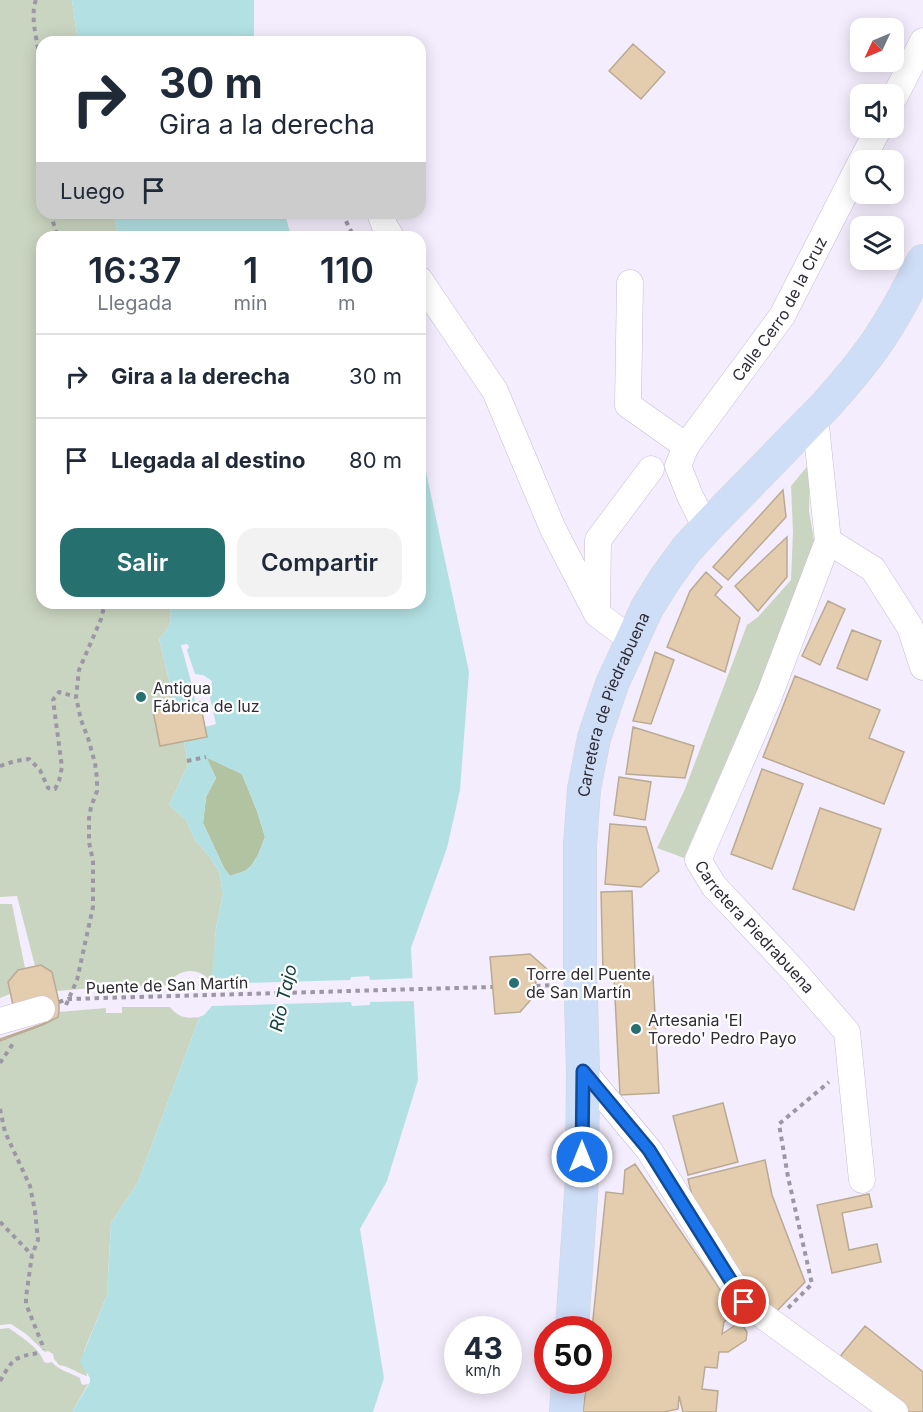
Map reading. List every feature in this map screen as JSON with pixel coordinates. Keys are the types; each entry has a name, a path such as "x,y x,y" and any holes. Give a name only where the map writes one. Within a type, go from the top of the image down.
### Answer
{"main road":[{"name":"Carretera de Piedrabuena","path":"573,1316 582,1179 583,1071 570,985 584,789 594,738 612,684 647,608 686,550 846,383 864,361 886,327 923,261"},
{"path":"566,1412 567,1394"}],"street":[{"path":"901,84 923,41"},
{"name":"Calle Cerro de la Cruz","path":"706,528 678,466 686,446 782,316 850,183"},
{"path":"630,283 628,405 686,446"},
{"path":"426,289 495,392 553,529 597,614 632,640"},
{"name":"Carretera Piedrabuena","path":"815,416 828,541 769,696 698,860 714,886 794,971 847,1032 862,1180"},
{"path":"597,614 598,540 651,469"},
{"path":"828,541 873,569 910,627 923,667"},
{"path":"8,1031 55,1006"},
{"path":"583,1071 649,1150 744,1302 895,1412"}],"path":[{"path":"36,0 33,6 36,36"},
{"path":"55,1006 77,980 93,907 93,861 89,842 89,826 91,807 97,791 97,778 76,697 79,670 104,609"},
{"path":"0,766 29,759 40,770 48,788 55,789 62,767 53,700 59,692 76,697"},
{"path":"187,761 206,757"},
{"path":"536,986 570,985"},
{"name":"Puente de San Martín","path":"55,1006 68,999 492,987"},
{"path":"0,1063 8,1031"},
{"path":"808,1288 812,1284 788,1177 779,1124 831,1081 832,1074"},
{"path":"0,1108 5,1132 30,1186 34,1205 38,1240 32,1255 26,1304 42,1344 41,1351 14,1359 0,1381"},
{"path":"0,1222 32,1255"}],"shaded area":[{"path":"0,0 72,0 77,36 36,36 36,219 114,219 118,231 36,231 36,609 170,609 170,623 159,639 188,765 169,805 186,820 195,840 219,871 223,894 216,928 212,984 202,974 190,971 178,975 168,985 122,987 121,982 105,982 105,987 57,991 52,972 41,965 35,966 17,896 0,897"},
{"path":"810,463 809,511 815,546 802,592 684,858 657,848 685,789 747,625 758,617 791,580 793,532 791,486"},
{"path":"206,757 242,774 265,837 251,866 245,871 230,876 203,823 206,797 216,778"},
{"path":"0,904 12,904 25,968 18,970 8,982 10,994 0,998"},
{"path":"122,1007 170,1007 183,1017 200,1016 138,1182 111,1223 107,1295 84,1351 87,1376 59,1365 53,1354 45,1352 26,1334 11,1324 0,1325 0,1041 45,1024 58,1017 59,1012 106,1008 106,1013 122,1013"},
{"path":"9,1328 34,1347 44,1362 52,1362 80,1378 83,1385 88,1384 72,1412 0,1412 0,1329"}],"water":[{"path":"72,0 254,0 254,36 77,36"},
{"path":"114,219 286,219 290,231 118,231"},
{"name":"Río Tajo","path":"426,472 469,672 460,790 447,848 411,948 418,1080 387,1181 360,1229 384,1378 373,1412 72,1412 90,1382 80,1362 107,1295 111,1223 138,1182 200,1016 209,1009 216,928 223,894 219,871 195,840 186,820 169,805 188,765 159,639 170,623 170,609 426,609","holes":["187,644 189,647 187,650 195,674 203,675 212,681 210,698 216,724 205,727 207,737 202,738 192,685 181,645","207,758 242,774 265,837 251,866 245,871 230,876 203,823 206,797 216,778"]}],"pier":[{"path":"369,976 370,980 415,978 416,1001 370,1002 370,1005 352,1006 351,1002 212,1006 204,1015 196,1018 197,1014 209,1005 209,980 212,984 350,980 351,977"}],"building":[{"path":"633,44 665,72 641,99 609,71"},
{"path":"783,490 786,517 728,580 713,567"},
{"path":"787,537 787,577 758,611 735,586"},
{"path":"706,572 722,587 715,595 740,618 725,672 667,647 690,591"},
{"path":"828,601 845,609 820,665 802,656"},
{"path":"852,630 881,641 867,680 837,668"},
{"path":"655,652 674,660 651,724 633,721"},
{"path":"795,676 880,710 869,738 904,752 884,804 763,757"},
{"path":"200,702 207,737 160,746 153,711"},
{"path":"633,727 694,746 685,778 626,774"},
{"path":"762,769 803,784 772,869 731,854"},
{"path":"619,777 651,782 645,820 614,815"},
{"path":"820,808 881,829 854,910 793,889"},
{"path":"610,824 646,827 659,871 641,887 605,884"},
{"path":"632,891 635,971 603,972 601,892"},
{"name":"Torre del Puente de San Martín","path":"530,954 547,969 547,980 536,980 535,995 520,1012 495,1014 490,957"},
{"path":"41,965 52,972 59,1002 58,1017 45,1024 39,999 13,1005 8,982 18,970"},
{"path":"653,976 659,1093 620,1095 614,978"},
{"path":"45,1024 0,1041 0,1039"},
{"path":"723,1103 738,1162 688,1175 673,1116"},
{"path":"765,1160 772,1195 805,1282 773,1315 750,1298 693,1200 688,1179"},
{"path":"635,1164 736,1313 724,1322 722,1334 740,1322 747,1332 746,1340 728,1352 719,1352 717,1368 705,1367 702,1389 718,1391 716,1412 683,1412 679,1396 678,1409 664,1412 583,1412 585,1394 612,1394 612,1316 593,1316 606,1192 623,1194 625,1170"},
{"path":"869,1194 872,1207 842,1213 849,1250 877,1244 881,1262 832,1273 817,1205"},
{"path":"865,1326 923,1372 923,1412 905,1412 838,1359"}],"place":[{"name":"Antigua Fábrica de luz","path":"141,697"},
{"name":"Torre del Puente de San Martín","path":"514,983"},
{"name":"Artesania 'El Toredo' Pedro Payo","path":"636,1029"}],"route":[{"path":"582,1157 583,1071 649,1150 744,1302"}]}
